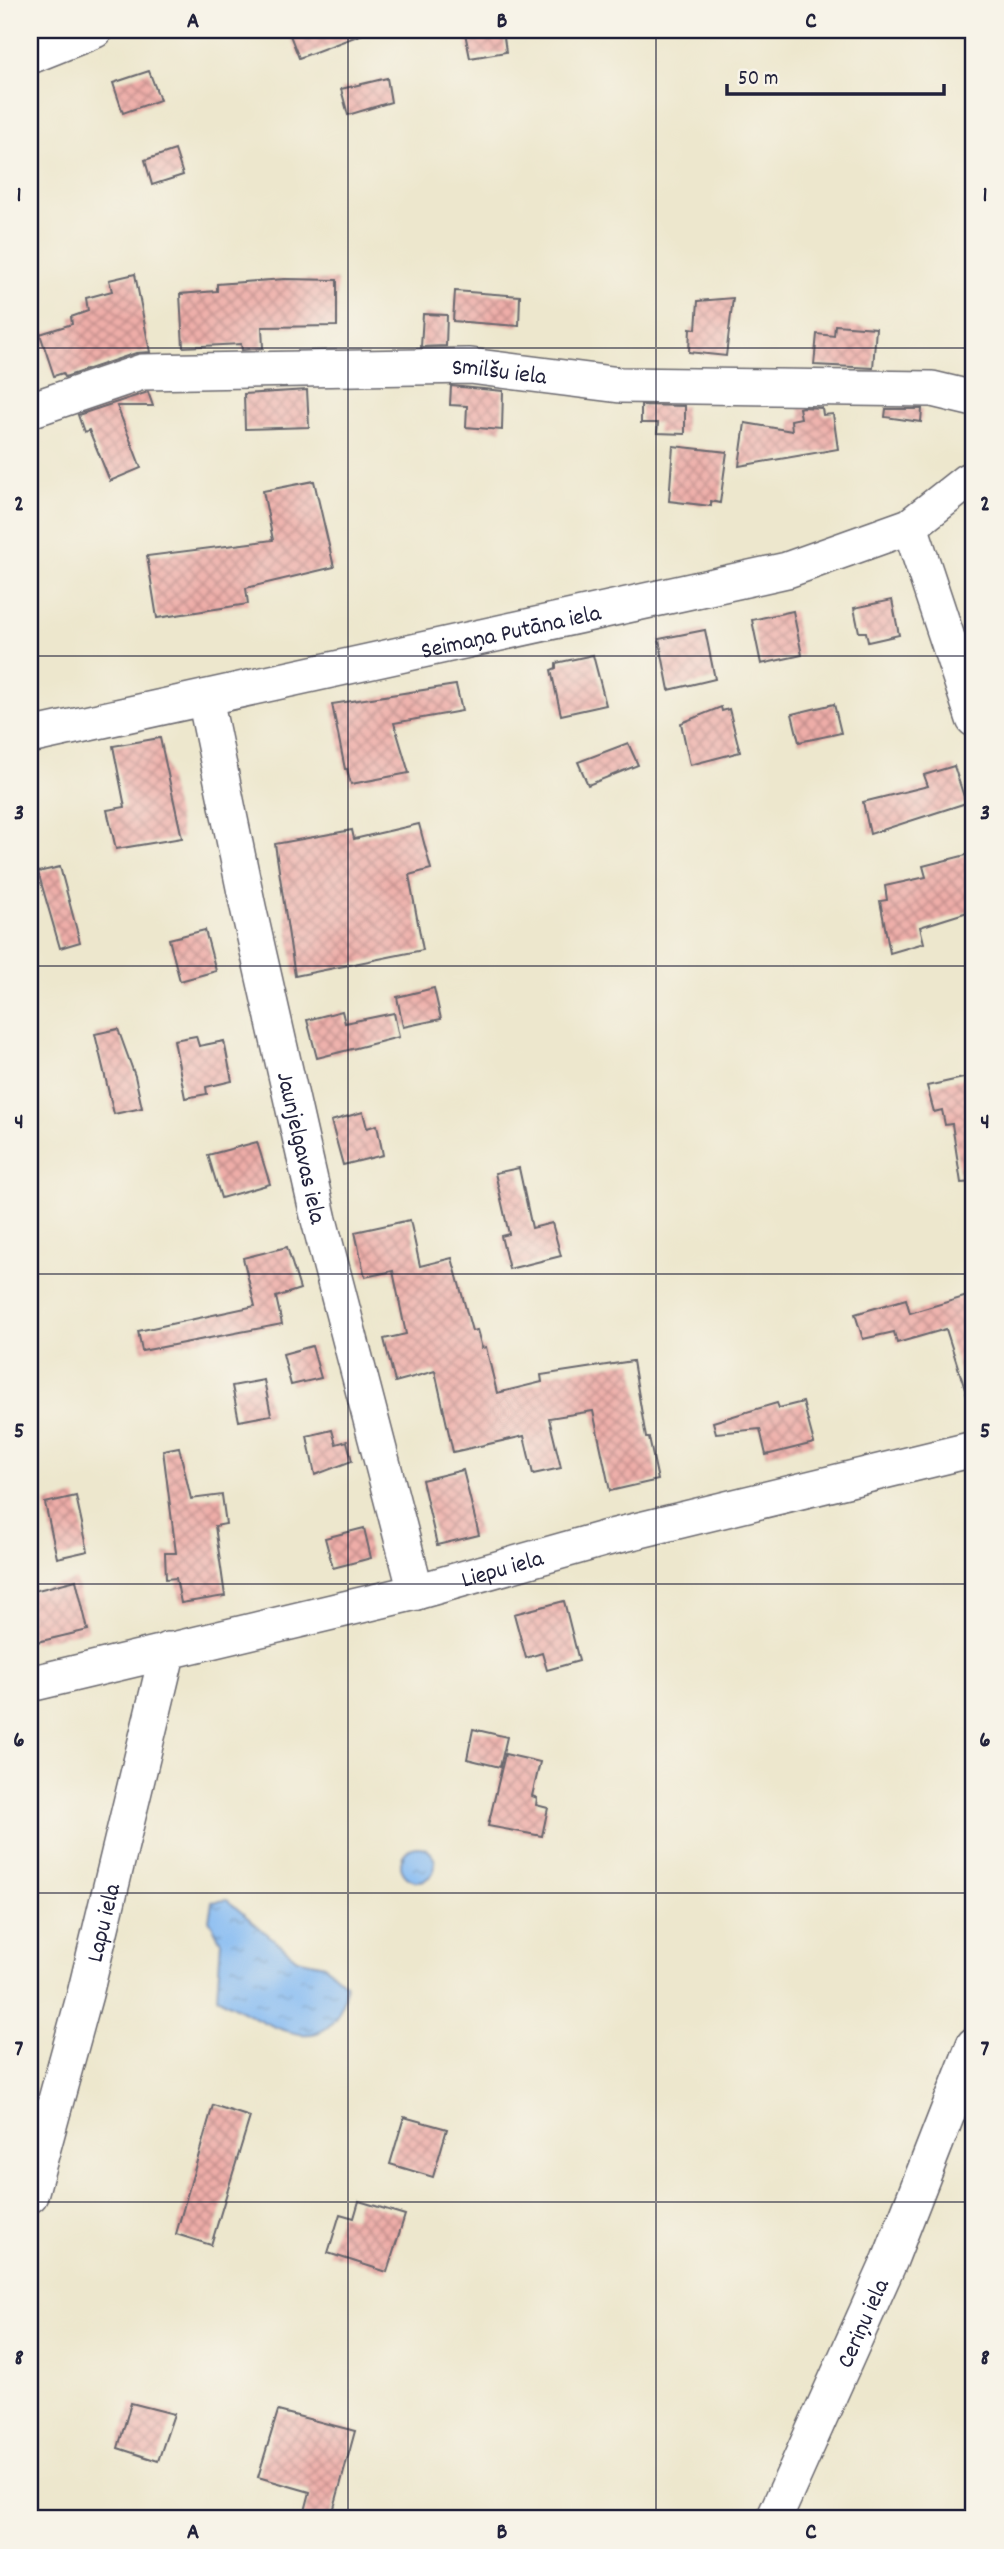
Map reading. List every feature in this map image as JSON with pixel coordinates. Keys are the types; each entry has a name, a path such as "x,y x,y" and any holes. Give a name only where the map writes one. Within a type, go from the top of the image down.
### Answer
{"street":[{"path":"32,47 94,30"},
{"name":"Smilšu iela","path":"30,410 142,372 470,366 620,385 932,389 974,400"},
{"name":"Seimaņa Putāna iela","path":"30,736 787,570 910,526 967,481 974,480"},
{"path":"910,526 974,719"},
{"name":"Jaunjelgavas iela","path":"205,698 248,907 319,1220 416,1592"},
{"name":"Liepu iela","path":"30,1684 416,1592 607,1538 974,1449"},
{"name":"Lapu iela","path":"30,2195 88,1981 168,1650"},
{"name":"Ceriņu iela","path":"774,2519 890,2260 974,2045"}],"water":[{"path":"418,1847 430,1852 435,1864 430,1876 418,1881 406,1876 401,1864 406,1852"},
{"path":"227,1900 297,1959 324,1965 346,1984 339,2011 328,2027 313,2034 295,2033 256,2018 217,1997 221,1941 209,1920 212,1902"}],"building":[{"path":"288,30 368,30 368,32 299,58"},
{"path":"503,30 506,52 470,58 465,33"},
{"path":"149,71 160,100 123,113 113,83"},
{"path":"387,78 391,102 348,115 341,89"},
{"path":"175,150 183,175 152,185 145,160"},
{"path":"135,274 150,352 136,353 65,377 63,373 54,376 40,334 72,324 71,317 88,311 86,298 112,291 109,280"},
{"path":"285,279 337,280 337,326 262,327 263,348 242,350 241,344 183,347 180,294 217,291 217,284"},
{"path":"455,291 520,296 519,326 453,321"},
{"path":"733,298 726,356 689,352 690,328 696,329 698,301"},
{"path":"423,314 447,315 446,346 421,347"},
{"path":"835,325 876,328 873,368 814,365 817,334 834,336"},
{"path":"451,386 503,391 502,430 466,427 467,406 450,405"},
{"path":"307,390 309,427 245,429 244,394"},
{"path":"148,392 153,406 117,406 141,468 110,481 89,430 84,432 78,415"},
{"path":"641,405 685,406 685,434 657,433 658,423 641,423"},
{"path":"799,408 822,408 823,415 833,414 838,449 739,466 745,423 792,431 791,420 801,418"},
{"path":"886,409 922,409 921,422 885,417"},
{"path":"673,446 727,452 720,503 711,501 711,506 669,501"},
{"path":"314,481 334,567 246,588 248,604 157,618 147,556 273,540 263,491"},
{"path":"892,600 899,635 868,642 866,632 859,632 854,608"},
{"path":"793,611 802,655 761,664 752,620"},
{"path":"705,630 715,679 669,690 659,639"},
{"path":"593,655 606,705 561,715 551,670 556,668 556,663"},
{"path":"456,685 462,711 394,723 409,773 351,784 345,769 332,704"},
{"path":"834,704 841,733 799,742 792,714"},
{"path":"721,707 722,711 729,709 740,752 690,765 681,723"},
{"path":"160,738 182,838 116,849 107,810 125,807 113,746"},
{"path":"628,743 638,765 588,785 578,762"},
{"path":"954,766 966,803 870,834 863,802 928,786 924,775"},
{"path":"419,824 431,869 409,875 423,950 295,976 275,844 352,830 354,839"},
{"path":"974,853 974,910 920,927 924,943 890,953 880,901 887,900 885,886 926,877 923,866"},
{"path":"60,867 80,942 60,948 38,872"},
{"path":"205,930 216,971 180,981 169,939"},
{"path":"434,988 441,1019 403,1027 397,997"},
{"path":"342,1011 345,1023 394,1013 399,1037 317,1058 307,1020"},
{"path":"118,1029 135,1076 142,1108 114,1114 95,1034"},
{"path":"196,1036 199,1046 224,1041 232,1081 206,1087 207,1094 185,1098 174,1040"},
{"path":"968,1077 974,1111 974,1182 961,1183 952,1124 945,1125 942,1110 934,1112 927,1086"},
{"path":"363,1112 367,1128 377,1125 383,1155 343,1165 331,1121"},
{"path":"257,1142 270,1184 221,1198 208,1155"},
{"path":"519,1168 532,1228 552,1223 561,1256 509,1269 501,1236 509,1234 495,1173"},
{"path":"410,1220 420,1266 452,1258 472,1331 477,1330 482,1348 486,1347 497,1393 542,1382 541,1375 633,1361 646,1438 649,1438 658,1480 610,1491 593,1411 549,1418 561,1468 533,1474 524,1436 453,1452 435,1371 395,1382 384,1339 406,1334 393,1271 365,1277 355,1232"},
{"path":"287,1247 300,1289 276,1297 282,1324 142,1351 138,1331 255,1306 243,1258"},
{"path":"974,1294 974,1402 969,1402 946,1329 897,1343 894,1332 863,1339 855,1314 906,1299 910,1313"},
{"path":"312,1346 321,1378 291,1385 283,1354"},
{"path":"264,1380 271,1415 239,1421 232,1386"},
{"path":"803,1402 814,1443 766,1455 760,1429 716,1433 713,1422 777,1403 779,1408"},
{"path":"332,1430 336,1444 347,1441 352,1461 315,1475 307,1436"},
{"path":"179,1447 191,1499 222,1495 226,1524 215,1526 225,1596 181,1603 176,1578 166,1579 165,1553 176,1553 163,1450"},
{"path":"463,1470 479,1535 437,1545 422,1480"},
{"path":"76,1496 88,1551 57,1558 45,1503"},
{"path":"364,1528 371,1558 333,1568 325,1538"},
{"path":"76,1580 88,1630 33,1643 30,1630 30,1592"},
{"path":"564,1601 579,1661 547,1670 542,1653 526,1658 514,1614"},
{"path":"473,1729 507,1737 500,1767 467,1759"},
{"path":"505,1754 540,1762 532,1796 537,1798 536,1805 548,1808 542,1836 488,1826"},
{"path":"213,2105 250,2117 211,2245 176,2234"},
{"path":"404,2117 447,2129 433,2177 390,2164"},
{"path":"359,2201 405,2215 387,2272 328,2253 340,2214 354,2218"},
{"path":"131,2403 174,2414 158,2461 118,2448"},
{"path":"278,2411 355,2431 331,2519 303,2519 310,2492 258,2477"}]}
